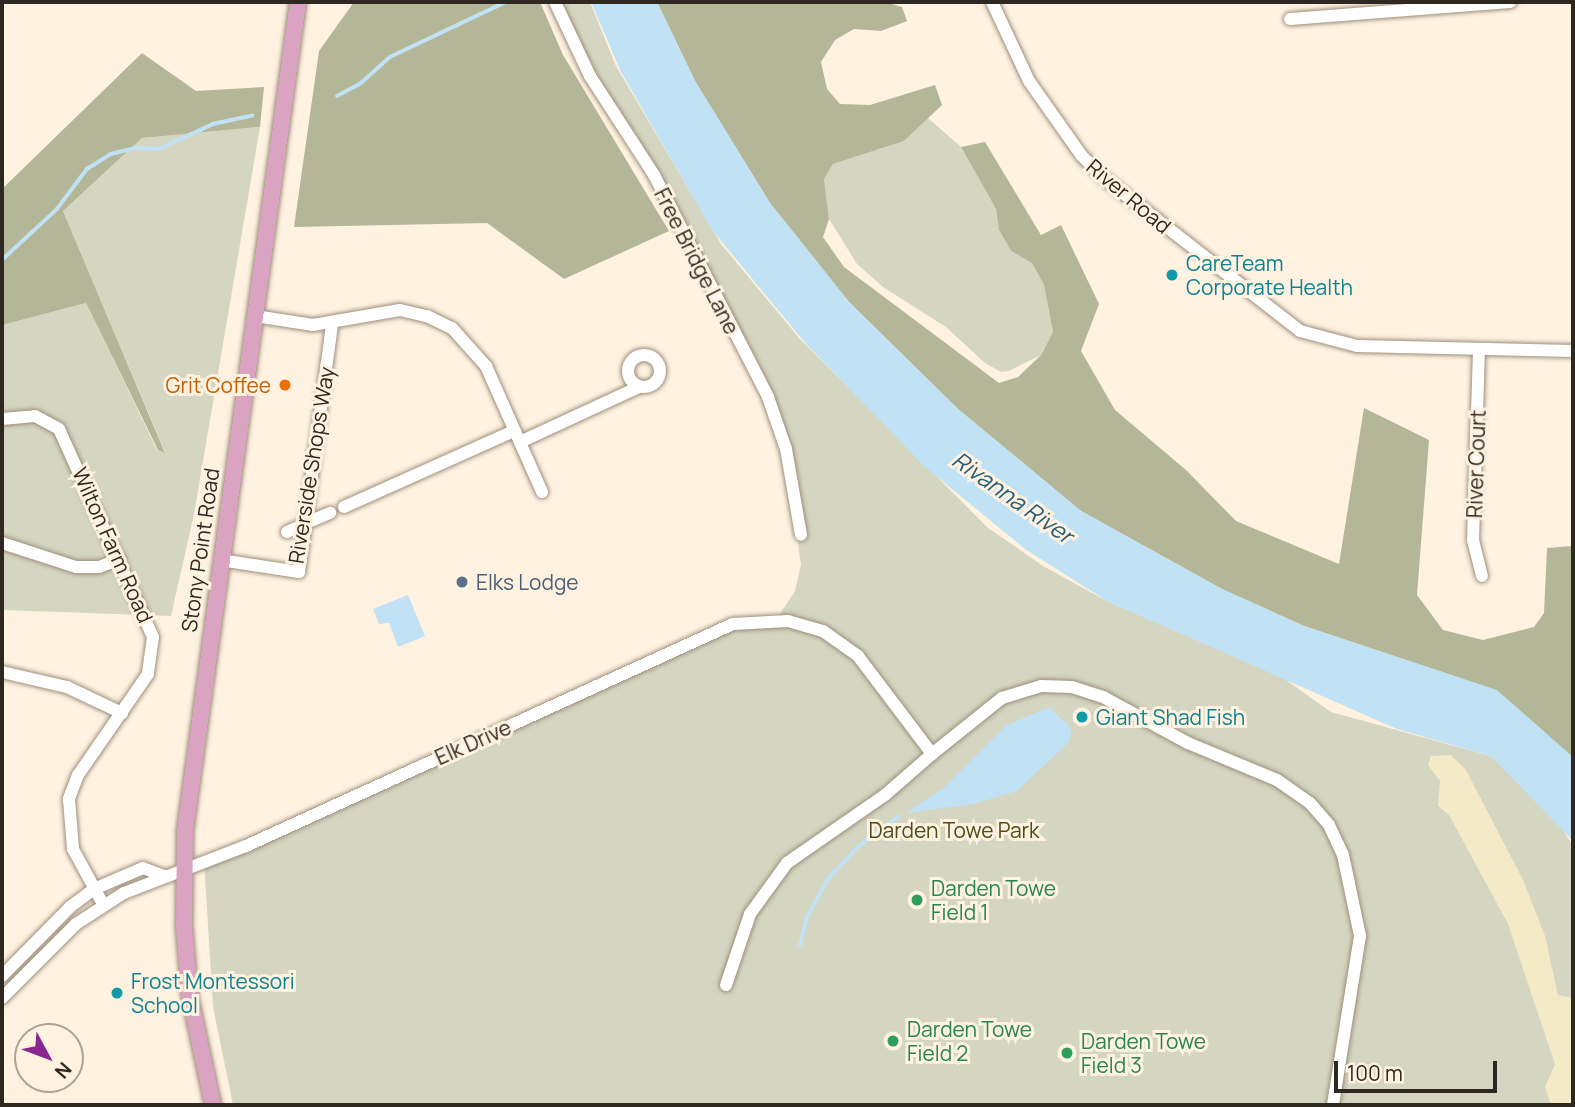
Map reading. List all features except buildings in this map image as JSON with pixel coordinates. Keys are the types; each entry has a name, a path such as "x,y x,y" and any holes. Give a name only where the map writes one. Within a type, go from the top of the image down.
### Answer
{"main road":[{"name":"Stony Point Road","path":"213,1105 190,998 183,868 219,560 298,2"}],"street":[{"name":"Free Bridge Lane","path":"555,2 590,76 654,176 768,397 786,449 801,535"},
{"name":"River Road","path":"992,2 1029,81 1082,156 1105,179 1300,331 1336,343 1479,350 1573,351"},
{"path":"1290,19 1510,2"},
{"path":"255,316 299,324 332,324 400,310 427,316 452,328 480,356 542,492"},
{"name":"Riverside Shops Way","path":"219,560 299,572 332,324"},
{"name":"River Court","path":"1479,350 1473,540 1482,576"},
{"path":"344,507 639,387"},
{"name":"Wilton Farm Road","path":"2,419 36,416 60,429 150,624 153,651 148,674 78,775 69,799 73,849 103,904"},
{"path":"311,521 330,513"},
{"path":"2,543 76,567 99,567 120,559"},
{"name":"Elk Drive","path":"2,998 103,904 183,868 246,846 733,624 764,619 805,625 848,647 932,754"},
{"path":"2,672 66,687 122,713"},
{"path":"726,985 750,914 787,863 885,795 1002,698 1041,686 1072,687 1105,698 1188,743 1277,780 1310,803 1329,825 1343,855 1360,936 1333,1105"},
{"path":"2,976 69,907 94,889 143,868 164,876"}],"green space":[{"path":"354,2 540,2 563,55 669,231 564,279 487,223 294,227 319,51"},
{"name":"Darden Towe Park","path":"554,2 590,2 616,66 721,244 800,339 987,527 1043,566 1107,601 1282,677 1331,712 1491,756 1558,822 1573,846 1573,1105 233,1105 213,1007 204,860 725,626 776,620 795,591 801,565 786,459 749,363"},
{"path":"657,2 885,2 902,7 907,21 881,31 854,29 835,40 821,62 827,89 840,104 870,105 935,85 942,105 904,141 833,164 824,179 829,219 823,237 844,267 999,383 1018,377 1041,355 1053,332 1044,285 1032,263 1011,251 999,230 996,209 961,147 985,142 1041,235 1061,225 1099,304 1081,351 1115,410 1186,470 1236,521 1339,564 1364,408 1429,440 1417,595 1443,630 1483,640 1534,627 1544,613 1547,548 1573,546 1573,757 1463,679 1304,626 1222,589 1081,511 958,409 849,302 770,203 695,81"},
{"path":"142,53 196,91 264,87 260,127 142,138 63,211 165,453 158,450 86,303 2,325 2,189"},
{"path":"928,118 961,147 996,209 999,230 1011,251 1032,263 1044,285 1053,332 1041,355 1009,371 1001,372 985,363 946,327 883,287 857,264 829,219 824,179 833,164 904,141"},
{"path":"260,127 194,514 171,616 2,610 2,325 86,303 157,450 165,452 63,211 142,138"}],"sand":[{"path":"1451,755 1466,770 1523,880 1545,936 1558,995 1573,998 1573,1105 1551,1105 1545,1087 1555,1064 1508,924 1449,815 1438,806 1440,781 1428,765 1431,756"}],"water":[{"name":"Rivanna River","path":"591,2 657,2 695,81 770,203 849,302 958,409 1081,511 1222,589 1304,626 1497,690 1573,757 1573,841 1491,756 1397,729 1107,601 1025,549 924,466 806,344 712,230 621,72"},
{"path":"408,595 425,636 398,647 389,623 379,624 373,609"},
{"path":"1049,707 1071,728 1070,741 1017,791 973,804 906,813 945,787 1007,725"}],"waterway":[{"path":"337,96 360,84 390,57 506,2"},
{"path":"2,260 57,209 87,169 111,154 135,148 159,149 213,124 252,116"},
{"path":"800,945 807,917 828,879 859,846 898,817"}],"place":[{"name":"CareTeam Corporate Health","path":"1172,275"},
{"name":"Grit Coffee","path":"285,385"},
{"name":"Elks Lodge","path":"462,582"},
{"name":"Giant Shad Fish","path":"1082,717"},
{"name":"Darden Towe Field 1","path":"917,900"},
{"name":"Frost Montessori School","path":"117,993"},
{"name":"Darden Towe Field 2","path":"893,1041"},
{"name":"Darden Towe Field 3","path":"1067,1053"}]}
